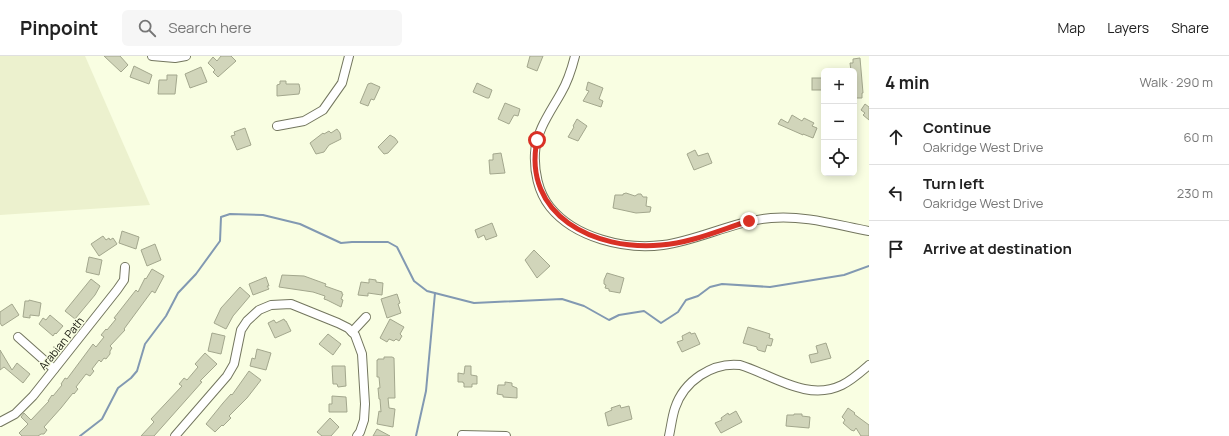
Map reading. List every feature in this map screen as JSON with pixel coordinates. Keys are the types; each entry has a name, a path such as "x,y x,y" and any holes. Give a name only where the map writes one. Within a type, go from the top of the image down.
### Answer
{"street":[{"path":"152,56 175,58 186,56"},
{"path":"277,126 304,121 323,110 342,82 349,56"},
{"path":"575,56 572,68 562,91 543,124 537,140 535,152 537,180 542,194 549,206 567,223 595,237 611,242 634,246 681,242 749,221 784,217 800,218 869,232"},
{"name":"Arabian Path","path":"0,422 15,414 33,396 117,290 124,280 125,267"},
{"path":"175,436 227,376 234,364 241,330 247,321 259,310 271,305 291,304 338,323 355,335 362,354 365,404 364,420 357,436"},
{"path":"352,332 366,316"},
{"path":"18,337 54,369"},
{"path":"669,436 674,409 682,393 692,382 710,369 731,364 740,365 795,387 814,391 834,388 842,385 868,368"},
{"path":"462,435 506,436"}],"shaded area":[{"path":"0,56 85,56 150,205 0,215"}],"building":[{"path":"104,56 120,56 128,65 121,72"},
{"path":"221,56 231,56 236,61 218,77 213,72 215,70 208,63 213,57 217,61"},
{"path":"530,56 543,56 537,71 527,67"},
{"path":"860,58 863,93 862,98 857,98 857,68 851,68 850,63 853,63 853,59"},
{"path":"134,66 152,75 149,84 130,77"},
{"path":"201,67 207,82 190,88 185,74"},
{"path":"167,75 177,75 175,94 158,94 159,80 167,80"},
{"path":"812,78 821,78 821,90 812,90"},
{"path":"280,81 286,81 286,84 299,84 299,94 277,96 277,85 280,84"},
{"path":"588,82 603,88 599,99 603,101 601,107 583,101 589,91 586,90"},
{"path":"371,83 380,87 374,100 371,99 368,106 360,103 368,84"},
{"path":"477,83 492,90 489,98 473,92"},
{"path":"505,103 520,109 518,116 514,115 509,124 498,119"},
{"path":"865,104 869,107 869,120 863,115 865,113 861,110"},
{"path":"792,115 802,121 804,118 814,123 812,126 817,128 813,138 778,124 781,119 788,123"},
{"path":"577,119 587,126 578,141 568,137"},
{"path":"245,128 251,145 237,150 231,136 235,135 234,132"},
{"path":"337,129 340,133 341,139 329,145 324,152 316,154 310,143 323,133 324,134 329,131 331,133"},
{"path":"390,135 398,142 388,153 384,154 378,147"},
{"path":"695,150 698,156 708,153 712,163 694,170 687,154"},
{"path":"501,153 505,173 490,174 489,160 493,160 493,154"},
{"path":"626,193 635,196 641,194 643,197 647,197 646,206 651,207 650,212 636,213 613,208 615,195 623,195"},
{"path":"492,223 497,236 486,240 484,235 478,238 475,230"},
{"path":"122,231 139,237 136,249 119,243"},
{"path":"103,236 106,240 113,238 117,244 99,256 91,244"},
{"path":"155,244 161,260 147,266 141,250"},
{"path":"534,250 550,266 537,278 525,260"},
{"path":"89,257 102,260 99,275 86,272"},
{"path":"152,269 164,276 155,293 152,291 124,329 125,330 110,346 112,348 110,354 101,362 99,360 92,369 94,371 90,376 86,374 76,387 78,389 44,427 47,430 44,434 38,436 22,436 19,433 28,424 21,417 24,413 31,420 49,401 52,395 53,396 62,385 61,384 65,378 67,379 93,344 96,347 104,337 101,335 116,319 114,318 136,290 138,292 145,278 146,279"},
{"path":"607,273 624,278 620,293 609,291 609,289 605,288 606,285 604,284 604,280"},
{"path":"282,275 304,276 342,292 343,294 341,299 343,300 341,307 324,299 325,296 313,292 279,287"},
{"path":"266,277 269,286 267,286 269,289 253,295 249,284"},
{"path":"91,279 100,286 95,295 75,319 65,311"},
{"path":"369,279 383,283 382,295 368,293 368,296 358,295 361,282 369,283"},
{"path":"240,287 250,296 233,316 226,329 214,323 221,308"},
{"path":"397,294 401,313 387,318 381,299"},
{"path":"29,300 41,303 39,316 30,315 30,318 23,317 25,301"},
{"path":"12,304 19,315 2,326 0,323 0,312"},
{"path":"50,315 63,326 53,336 39,324 43,318 46,320"},
{"path":"284,319 291,331 275,338 268,323 274,320 276,323"},
{"path":"390,319 404,327 400,334 402,336 399,341 396,339 394,341 389,339 387,342 380,338"},
{"path":"748,327 770,334 769,338 773,339 771,346 767,345 765,352 758,350 757,347 743,343"},
{"path":"690,332 691,334 695,333 700,344 682,352 677,342 683,340 682,336"},
{"path":"212,333 225,336 221,354 208,351"},
{"path":"328,334 341,344 333,355 319,344"},
{"path":"826,343 831,358 811,363 809,355 818,353 816,346"},
{"path":"257,349 271,353 266,370 250,366 252,358 255,359"},
{"path":"0,350 12,370 17,363 30,374 23,383 4,367 0,370"},
{"path":"205,353 217,364 200,381 202,382 154,436 141,436 154,422 151,419 182,386 179,384 184,378 187,380 198,367 195,364"},
{"path":"384,357 394,358 395,398 388,398 389,408 395,409 393,427 377,424 379,411 381,412 378,388 380,388 379,377 377,377 377,360 384,359"},
{"path":"332,366 345,366 346,386 338,387 337,384 333,384"},
{"path":"465,366 471,366 471,375 477,376 477,384 472,384 472,387 464,387 463,382 458,382 458,373 464,374"},
{"path":"249,371 261,380 247,398 229,416 231,418 215,432 206,424 231,394 232,395"},
{"path":"505,382 512,383 512,386 517,388 517,398 503,397 503,395 497,394 498,385 505,385"},
{"path":"332,396 346,397 347,412 329,412 329,404 332,404"},
{"path":"620,405 621,408 629,406 632,419 608,426 605,413 612,410 611,408"},
{"path":"848,408 869,425 869,436 861,436 856,428 854,431 851,430 843,423 845,420 842,417"},
{"path":"736,411 742,422 721,433 715,423 722,420 721,418 728,413 729,415"},
{"path":"802,414 802,416 810,417 809,428 786,426 787,415"},
{"path":"330,418 339,427 331,436 322,436 317,432"},
{"path":"377,429 390,436 373,436"}],"waterway":[{"path":"80,436 102,419 118,388 131,378 137,371 145,344 166,316 178,293 196,274 220,241 221,217 230,214 263,215 300,224 341,243 388,242 397,247 414,281 427,291 474,303 562,299 584,306 609,320 619,315 644,311 661,323 678,312 686,300 698,296 710,287 722,284 770,287 844,275 869,266"},
{"path":"416,436 426,391 435,293"}],"route":[{"path":"537,140 535,152 537,180 542,194 549,206 567,223 595,237 634,246 663,245 703,236 749,221"}]}
